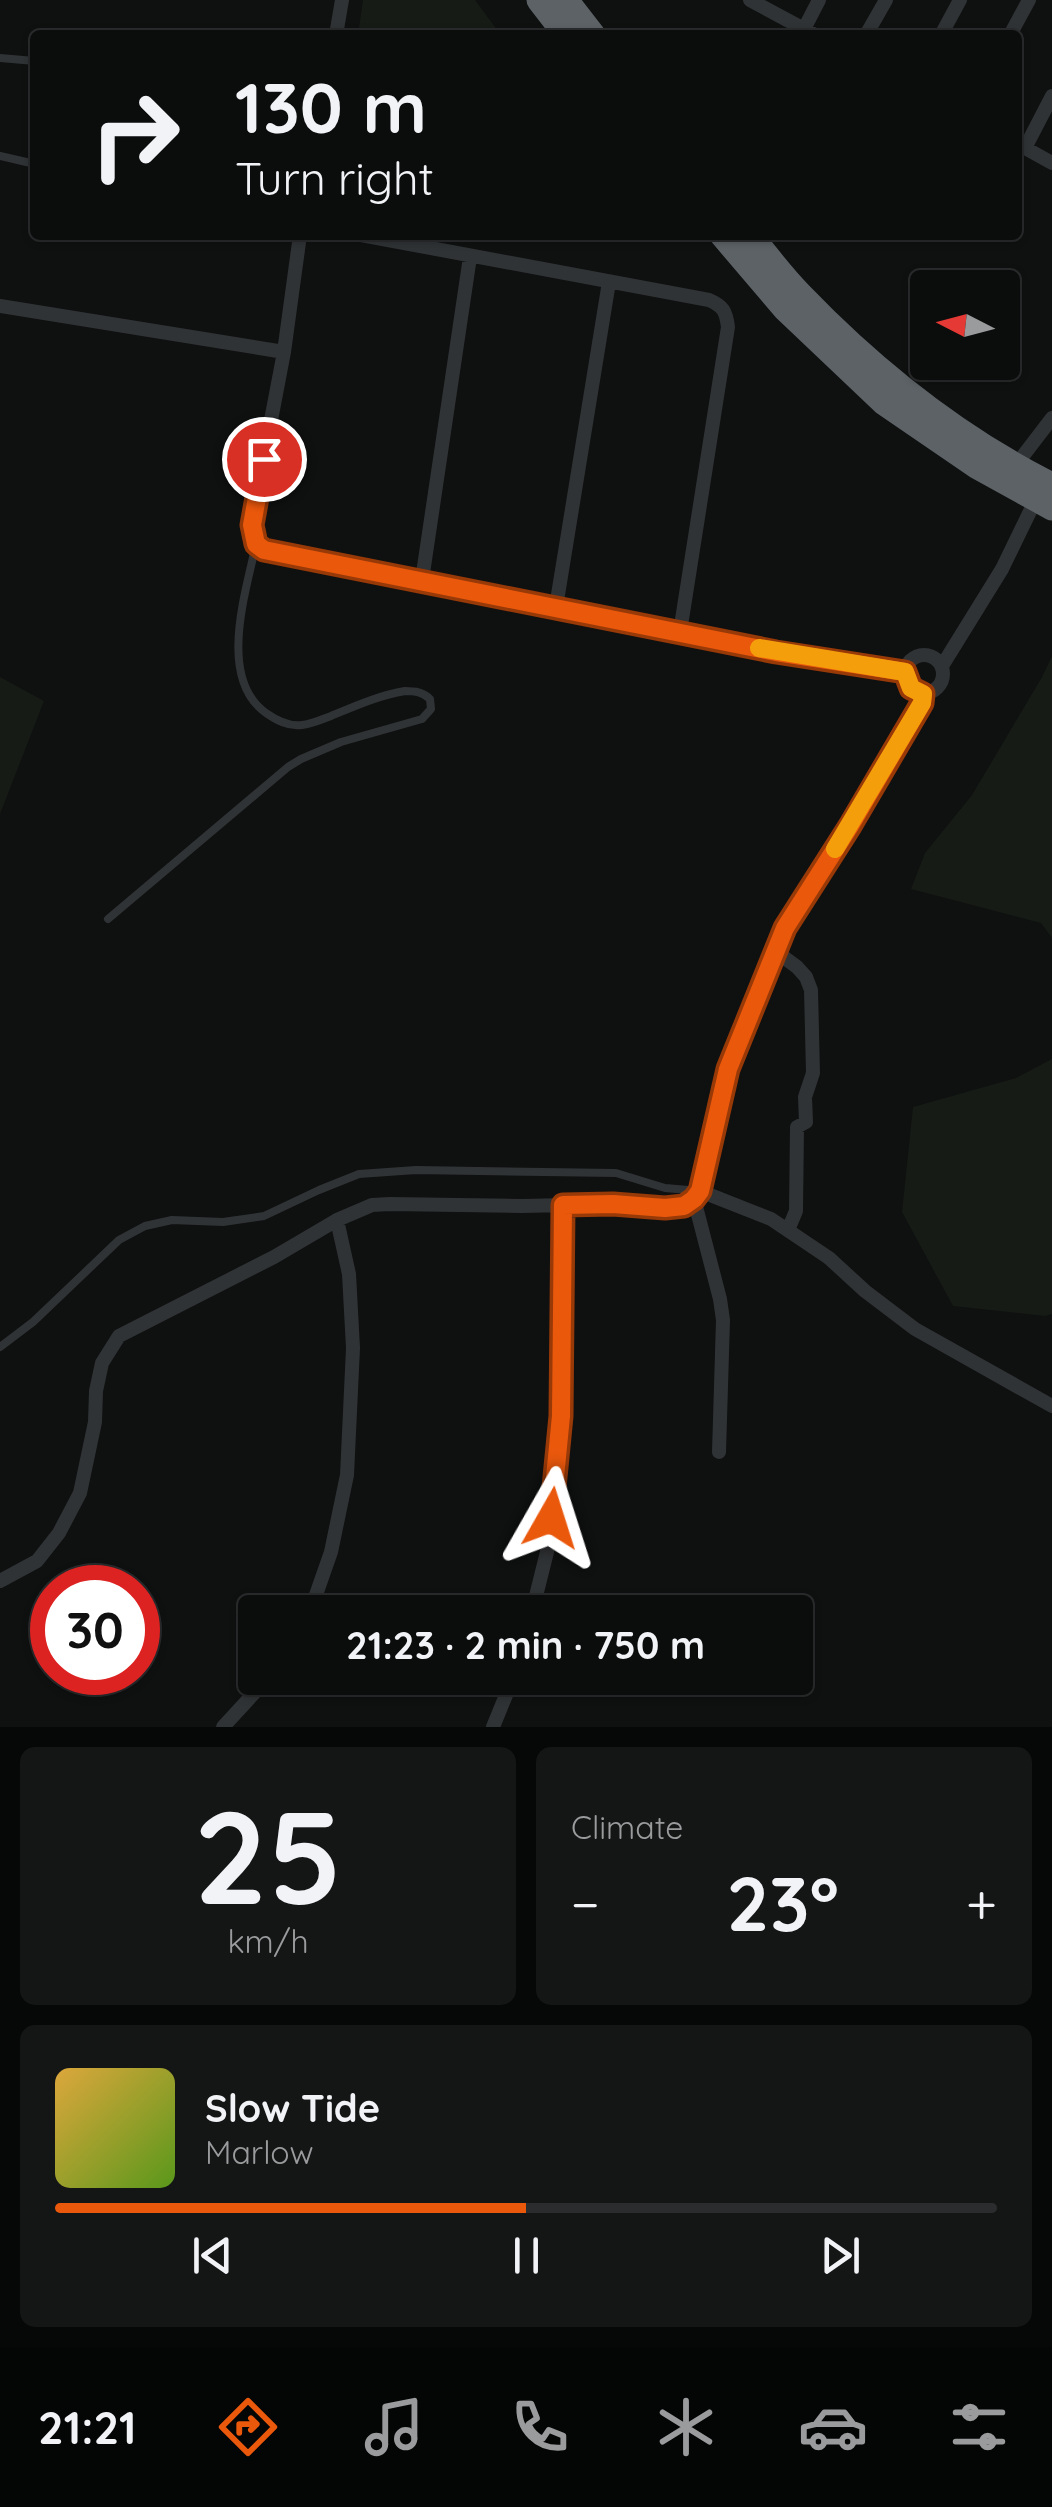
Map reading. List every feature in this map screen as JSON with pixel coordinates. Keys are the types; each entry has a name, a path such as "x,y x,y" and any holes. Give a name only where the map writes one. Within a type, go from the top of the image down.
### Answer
{"highway":[{"path":"539,0 562,30"},
{"path":"566,0 590,30"},
{"path":"726,240 785,310 884,403 976,466 1047,497"},
{"path":"754,240 799,294 899,387 946,424 1016,466 1047,497"}],"street":[{"path":"337,30 342,0"},
{"path":"750,0 806,30"},
{"path":"811,30 819,0"},
{"path":"869,30 886,0"},
{"path":"944,30 960,0"},
{"path":"1013,30 1029,0"},
{"path":"1022,144 1052,96"},
{"path":"1022,147 1052,164"},
{"path":"299,240 284,352 252,525 256,544 264,550 776,652 905,672"},
{"path":"386,240 709,300 727,313 725,352 680,632"},
{"path":"422,580 470,257"},
{"path":"556,607 609,282"},
{"path":"0,306 284,352"},
{"path":"1016,466 1052,418"},
{"path":"942,666 932,657 920,656 909,663 905,672 911,688 923,694 940,685 942,666 1047,497"},
{"path":"719,1452 723,1320 697,1195 728,1069 785,928 884,768 922,703 923,694"},
{"path":"774,950 797,967 811,990 813,1073 805,1098 806,1122 797,1126 796,1210 788,1230"},
{"path":"0,1581 37,1560 59,1533 80,1493 95,1422 102,1362 119,1336 372,1205 613,1204 665,1208 684,1206 697,1195"},
{"path":"697,1195 771,1219 829,1258 916,1329 1052,1406"},
{"path":"537,1595 548,1552 561,1416 563,1205"},
{"path":"316,1595 330,1552 347,1475 353,1348 349,1274 337,1220"},
{"path":"223,1727 252,1695"},
{"path":"493,1727 506,1695"}],"lane":[{"path":"0,58 30,61"},
{"path":"0,156 30,163"},
{"path":"108,919 288,767 342,742 414,722 431,708 427,695 405,692 301,726 276,720 258,708 248,693 238,660 238,640 256,544"},
{"path":"0,1347 33,1322 119,1240 145,1226 172,1220 223,1222 264,1216 359,1174 416,1170 616,1173 697,1195"}],"shaded area":[{"path":"363,0 475,0 497,30 359,30"},
{"path":"1052,656 1052,938 1041,923 911,889 925,853 972,795"},
{"path":"0,677 44,701 0,814"},
{"path":"1052,1059 1052,1314 953,1306 902,1212 913,1107 1016,1078"}],"slow traffic":[{"path":"759,648 905,672 911,688 923,694 922,703 835,849"}],"route":[{"path":"264,459 252,534 264,550 776,652 905,672 911,688 923,694 922,703 774,950 728,1069 700,1191 684,1206 665,1208 563,1205 561,1416 551,1518"}]}
